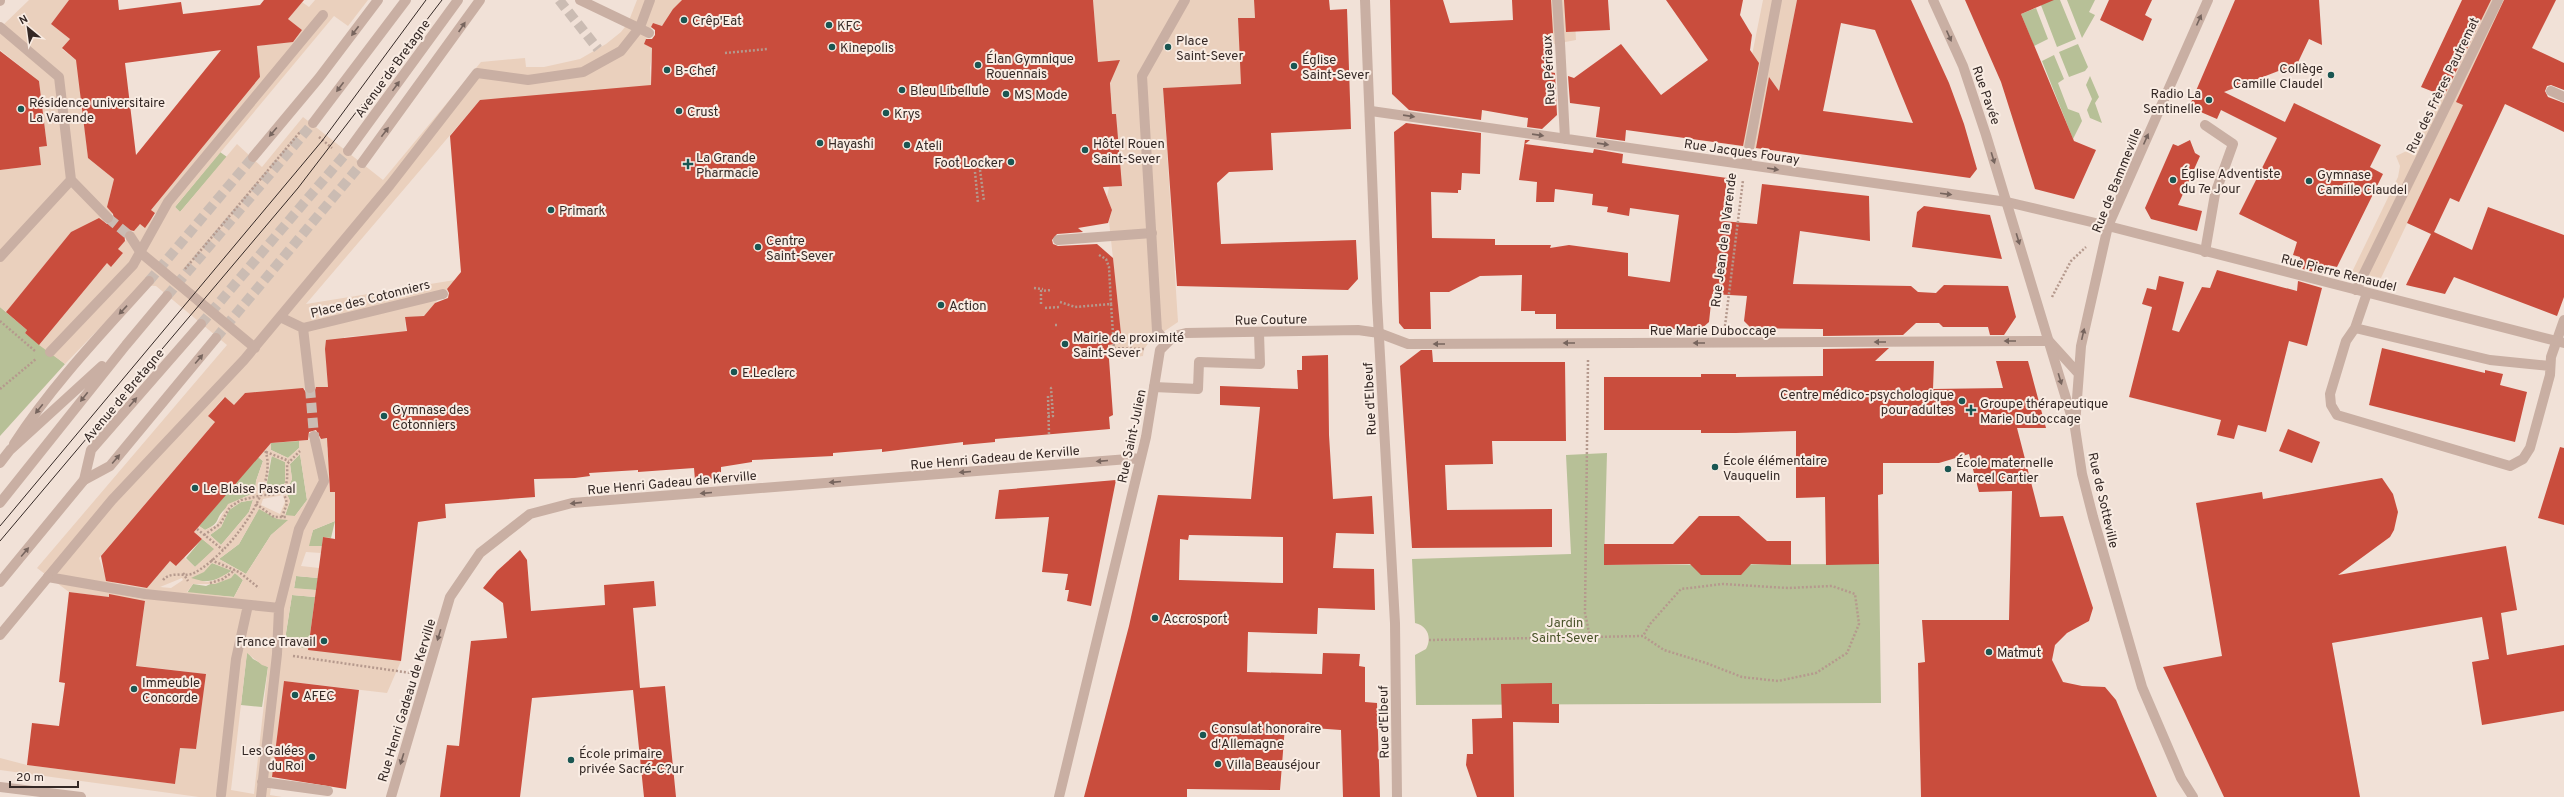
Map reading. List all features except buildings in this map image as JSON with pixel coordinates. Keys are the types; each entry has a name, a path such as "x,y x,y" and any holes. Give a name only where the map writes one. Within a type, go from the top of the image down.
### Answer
{"street":[{"path":"253,157 319,78 378,0"},
{"path":"309,125 406,0"},
{"name":"Avenue de Bretagne","path":"348,151 458,0"},
{"path":"362,163 480,0"},
{"path":"580,0 644,30"},
{"path":"0,635 112,500 255,348 390,185 477,73 528,80 583,72 621,51 644,30 650,0"},
{"path":"1163,346 1157,331 1142,76 1185,0"},
{"name":"Rue d'Elbeuf","path":"1365,0 1371,110 1379,333 1395,623 1397,797"},
{"name":"Rue Périaux","path":"1558,0 1565,139"},
{"name":"Rue Jean de la Varende","path":"1746,164 1777,0"},
{"name":"Rue Pavée","path":"1933,0 1963,66 2007,202"},
{"name":"Rue de Bammeville","path":"2075,428 2081,346 2108,226 2208,0"},
{"name":"Rue des Frères Pautremat","path":"2356,290 2498,0"},
{"path":"50,352 133,265 168,202 323,15"},
{"path":"0,27 59,77 70,180 108,218"},
{"path":"2551,91 2564,97"},
{"name":"Rue Jacques Fouray","path":"1371,110 2007,202 2108,226"},
{"path":"2205,125 2233,144 2215,194 2205,252"},
{"path":"0,257 70,180"},
{"name":"Rue de Sotteville","path":"2007,202 2075,428 2082,474 2091,510 2142,687 2172,757 2192,797"},
{"name":"Rue Pierre Renaudel","path":"2108,226 2560,342"},
{"path":"1058,240 1152,233"},
{"path":"130,236 141,253 255,348"},
{"path":"0,463 27,423 95,340 149,281"},
{"path":"2367,293 2355,328 2346,341 2330,394 2331,405 2337,415 2510,466 2523,459 2530,448 2550,366 2560,342 2564,320"},
{"name":"Place des Cotonniers","path":"303,328 442,294"},
{"path":"0,503 167,296"},
{"path":"280,317 303,328 310,388"},
{"name":"Avenue de Bretagne","path":"0,582 84,480 91,450 201,324"},
{"path":"2355,328 2490,360 2550,366"},
{"name":"Rue Couture","path":"1163,346 1174,336 1186,333 1350,330 1379,333"},
{"path":"1154,387 1198,389 1199,362 1260,364 1259,332"},
{"name":"Rue Marie Duboccage","path":"1379,333 1404,344 2049,341"},
{"path":"84,480 110,466 216,338"},
{"path":"2049,341 2078,373"},
{"path":"10,450 126,345"},
{"name":"Rue Saint-Julien","path":"1059,797 1141,458 1163,346"},
{"path":"261,797 277,654 280,604 303,522 324,481 314,440"},
{"name":"Rue Henri Gadeau de Kerville","path":"391,797 450,597 480,553 530,514 572,503 1141,458"},
{"path":"48,577 152,595 248,605 280,604"},
{"path":"221,795 236,659 248,605"},
{"path":"262,782 328,792"},
{"path":"0,787 81,797"}],"path":[{"path":"725,53 768,49"},
{"path":"175,281 309,125"},
{"path":"316,135 334,150"},
{"name":"Rue Jean de la Varende","path":"1723,343 1746,164"},
{"path":"980,170 984,201"},
{"path":"974,172 978,203"},
{"path":"2038,305 2047,302 2055,294 2071,261 2088,245"},
{"path":"1094,256 1100,255 1106,259 1108,263 1114,348 1163,346"},
{"path":"1034,288 1047,289"},
{"path":"1042,304 1041,291 1052,290"},
{"path":"1060,302 1075,307 1111,304"},
{"path":"1045,308 1060,307"},
{"path":"0,321 40,356 0,389"},
{"path":"1588,343 1586,613 1590,637"},
{"path":"1048,416 1053,416 1051,388 1054,387"},
{"path":"1048,396 1049,435"},
{"path":"204,535 220,524 230,507 241,500 279,494 283,491 289,480 289,461 314,440"},
{"path":"152,595 153,591 165,577 183,573 193,573 211,560 236,538 260,496 264,479 265,451 289,461"},
{"path":"282,517 287,503 283,491"},
{"path":"256,504 274,517 282,517 303,522"},
{"path":"197,529 223,550"},
{"path":"211,560 228,566 280,604"},
{"path":"183,573 188,581"},
{"path":"1429,640 1643,636 1664,650 1706,663 1742,677 1778,681 1816,673 1847,653 1859,624 1855,594 1832,586 1788,588 1723,584 1681,589 1650,624 1643,636"},
{"path":"277,654 398,672"}],"green space":[{"path":"2039,0 2060,0 2076,39 2057,47"},
{"path":"2067,0 2095,0 2089,12 2095,15 2082,38"},
{"path":"2036,8 2048,39 2034,46 2021,14"},
{"path":"2078,44 2088,67 2085,71 2069,77 2059,52"},
{"path":"2054,55 2064,79 2058,83 2068,109 2079,113 2082,121 2073,139 2042,61"},
{"path":"2090,76 2099,97 2095,103 2102,123 2090,118 2087,110 2092,99 2086,85"},
{"path":"220,152 227,157 180,212 175,207"},
{"path":"0,307 27,330 25,333 65,364 0,436"},
{"path":"299,441 299,448 288,458 271,450 271,443"},
{"name":"Jardin Saint-Sever","path":"1607,453 1604,565 1879,564 1881,703 1416,705 1415,655 1426,649 1429,637 1428,633 1423,627 1415,623 1412,559 1571,554 1566,455"},
{"path":"300,454 307,500 295,516 285,516 290,501 286,492 292,479 290,464"},
{"path":"272,455 285,462 285,483 279,490 265,493"},
{"path":"258,457 263,461 256,481 255,493 227,507 221,513 214,525 205,530 199,526"},
{"path":"253,500 249,512 221,545 210,535 221,527 229,510 241,502"},
{"path":"259,508 289,520 271,535 246,574 219,559 239,544"},
{"path":"335,521 331,538 323,537 322,546 308,546 313,530"},
{"path":"202,539 215,549 195,567 186,558"},
{"path":"212,563 232,570 228,574 218,579 201,581 190,578"},
{"path":"235,573 243,580 234,597 187,593 193,584 206,586"},
{"path":"296,576 318,578 316,590 294,589"},
{"path":"292,595 315,597 308,650 284,646"},
{"path":"247,652 253,659 268,667 262,707 241,705"}],"shaded area":[{"path":"29,0 69,0 51,24 70,39 62,49 86,68 80,90 88,157 114,179 109,198 118,206 98,230 90,223 71,232 6,312 0,307 0,170 41,165 39,147 47,146 39,81 0,50 0,28"},
{"path":"315,0 368,0 348,26 334,16 175,207 180,212 237,144 262,167 303,117 383,180 481,62 525,58 526,67 544,67 580,59 606,44 621,32 628,23 637,0 682,0 662,26 653,23 644,44 653,48 650,68 652,100 480,100 306,304 455,280 424,316 405,318 406,332 344,337 345,341 328,340 330,358 326,358 328,387 245,393 234,405 224,397 208,416 215,422 99,558 105,575 114,583 146,588 170,561 177,566 184,557 195,567 214,549 194,532 199,526 205,530 216,525 228,504 255,493 256,481 263,461 258,457 271,443 271,450 288,458 299,448 299,441 332,438 327,448 328,455 333,455 329,484 330,492 335,492 335,521 313,530 309,546 322,546 321,553 306,552 301,566 319,568 318,578 296,576 294,588 316,590 315,597 292,595 284,645 401,661 387,693 284,681 270,795 282,797 199,797 0,770 0,758 27,765 175,784 180,748 196,749 206,674 122,664 106,640 139,644 145,602 69,592 37,568 227,345 156,286 141,285 65,364 39,345 107,263 112,266 123,253 118,249 140,224 145,227 156,214 151,210 260,77 257,46 294,41 302,30 288,19 302,2 309,7","holes":["300,454 307,500 295,516 285,515 290,501 286,492 292,479 290,464","271,456 285,462 285,483 279,490 265,493","283,495 285,502 280,514 261,505 263,499","253,500 249,512 221,545 210,535 221,527 229,510 241,502","259,509 277,519 288,520 271,535 246,574 219,559 239,544","212,563 232,571 213,581 206,582 191,578 204,572","235,573 243,580 234,597 187,592 193,584 215,584 231,578","182,578 183,580 171,588 160,587","247,653 262,665 268,667 254,794 231,790"]},
{"path":"1093,0 1254,0 1255,18 1241,18 1238,20 1243,84 1163,88 1178,322 1150,341 1144,349 1143,356 1121,359 1108,345 1122,343 1109,221 1112,210 1107,197 1109,187 1121,186 1116,114 1110,114 1102,95 1111,93 1110,79 1115,69 1098,62"},
{"path":"1546,0 1574,0 1576,40 1549,45"},
{"path":"1763,0 1797,0 1767,150 1734,145"},
{"path":"2485,0 2514,0 2381,278 2352,272 2398,177 2400,166 2396,156 2413,148"}],"tunnel":[{"path":"559,0 598,49"},
{"path":"167,296 313,123"},
{"path":"201,324 348,151"},
{"path":"149,281 253,157"},
{"path":"216,338 362,163"},
{"path":"108,218 130,236"},
{"path":"310,388 314,436"}],"tram line":[{"path":"0,526 322,141 426,0"},
{"path":"0,541 298,188 442,0"}],"place":[{"name":"Crêp'Eat","path":"684,20"},
{"name":"KFC","path":"829,25"},
{"name":"Kinepolis","path":"832,47"},
{"name":"Place Saint-Sever","path":"1168,47"},
{"name":"Élan Gymnique Rouennais","path":"978,65"},
{"name":"Église Saint-Sever","path":"1294,66"},
{"name":"B-Chef","path":"667,70"},
{"name":"Collège Camille Claudel","path":"2331,75"},
{"name":"Bleu Libellule","path":"902,90"},
{"name":"MS Mode","path":"1006,94"},
{"name":"Radio La Sentinelle","path":"2209,100"},
{"name":"Résidence universitaire La Varende","path":"21,109"},
{"name":"Crust","path":"679,111"},
{"name":"Krys","path":"886,113"},
{"name":"Hayashi","path":"820,143"},
{"name":"Ateli","path":"907,145"},
{"name":"Hôtel Rouen Saint-Sever","path":"1085,150"},
{"name":"Foot Locker","path":"1011,162"},
{"name":"La Grande Pharmacie","path":"688,164"},
{"name":"Église Adventiste du 7e Jour","path":"2173,180"},
{"name":"Gymnase Camille Claudel","path":"2309,181"},
{"name":"Primark","path":"551,210"},
{"name":"Centre Saint-Sever","path":"758,247"},
{"name":"Action","path":"941,305"},
{"name":"Mairie de proximité Saint-Sever","path":"1065,344"},
{"name":"E.Leclerc","path":"734,372"},
{"name":"Centre médico-psychologique pour adultes","path":"1962,401"},
{"name":"Groupe thérapeutique Marie Duboccage","path":"1971,410"},
{"name":"Gymnase des Cotonniers","path":"384,416"},
{"name":"École élémentaire Vauquelin","path":"1715,467"},
{"name":"École maternelle Marcel Cartier","path":"1948,469"},
{"name":"Le Blaise Pascal","path":"195,488"},
{"name":"Accrosport","path":"1155,618"},
{"name":"France Travail","path":"324,641"},
{"name":"Matmut","path":"1989,652"},
{"name":"Immeuble Concorde","path":"134,689"},
{"name":"AFEC","path":"295,695"},
{"name":"Consulat honoraire d'Allemagne","path":"1203,735"},
{"name":"Les Galées du Roi","path":"312,757"},
{"name":"École primaire privée Sacré-C?ur","path":"571,760"},
{"name":"Villa Beauséjour","path":"1218,764"}]}
